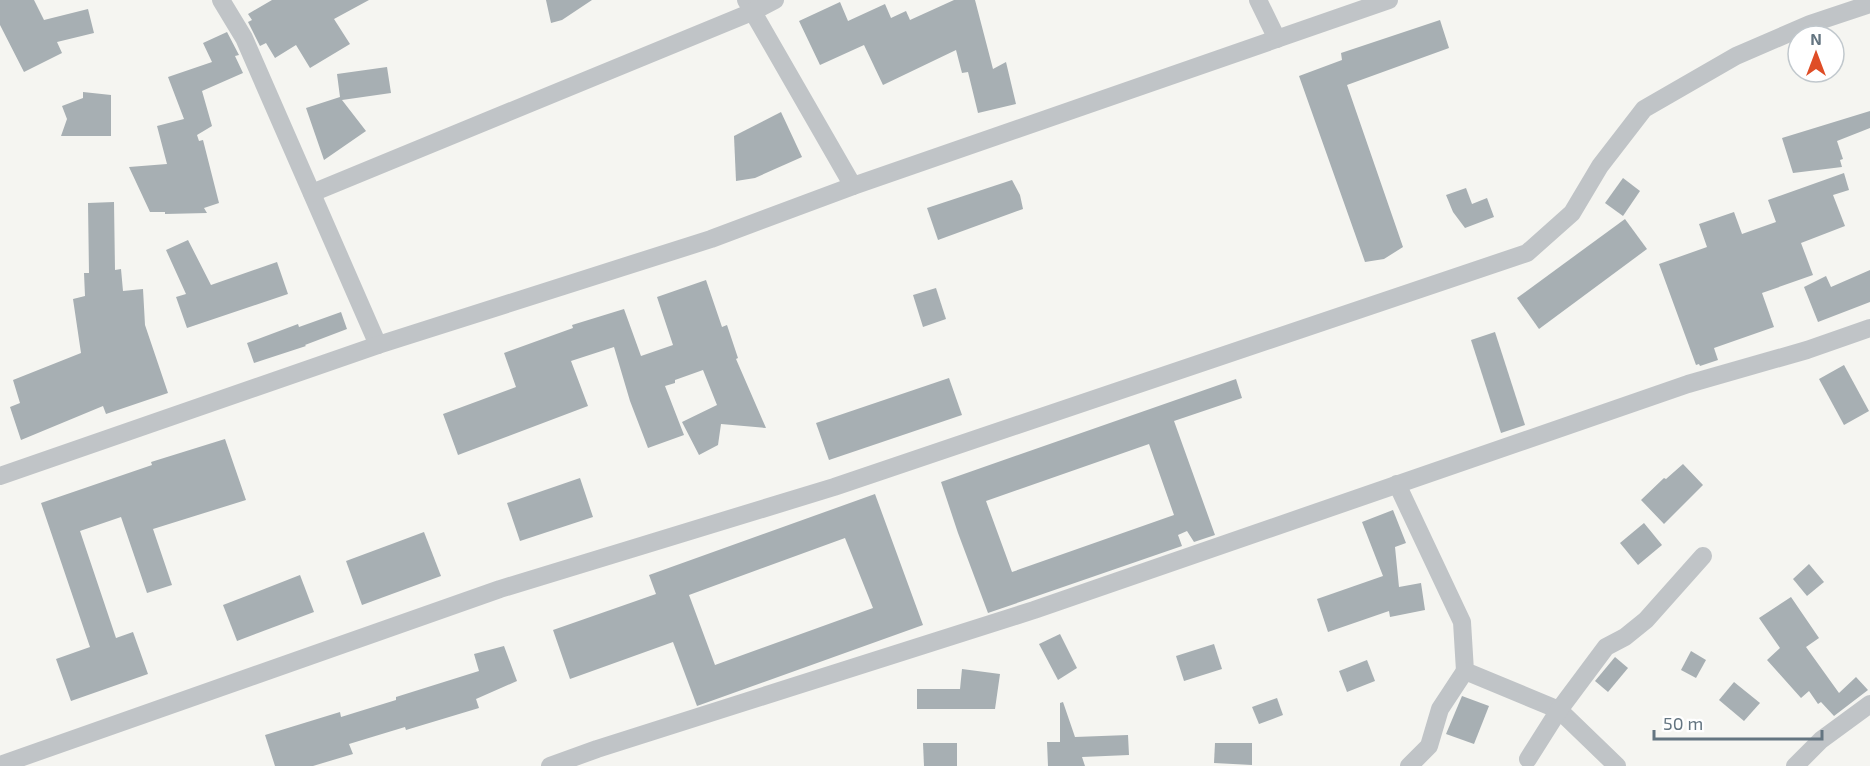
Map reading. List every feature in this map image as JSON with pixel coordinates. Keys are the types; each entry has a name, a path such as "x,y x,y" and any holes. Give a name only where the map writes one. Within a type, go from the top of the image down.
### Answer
{"street":[{"path":"221,0 244,38 378,345"},
{"path":"312,193 749,6 775,0"},
{"path":"1258,0 1276,39"},
{"path":"0,476 378,345 711,239 853,186 1389,0"},
{"path":"0,765 500,589 834,487 1527,253 1572,213 1600,166 1644,109 1736,56 1810,24 1870,4"},
{"path":"749,6 853,186"},
{"path":"550,766 1034,610 1688,384 1807,350 1870,328"},
{"path":"1397,484 1462,622 1465,671 1440,709 1429,746 1409,766"},
{"path":"1528,759 1559,710 1606,647 1646,620 1703,556"},
{"path":"1465,671 1559,710 1617,766"},
{"path":"1795,766 1821,740 1870,704"},
{"path":"597,749 605,766"}],"building":[{"path":"0,0 34,0 44,20 88,9 94,33 57,42 62,53 24,72 0,25"},
{"path":"272,0 369,0 334,19 350,44 310,68 296,45 275,58 266,43 260,46 248,22 252,20 248,14"},
{"path":"546,0 592,0 562,20 551,23"},
{"path":"954,0 975,0 993,69 1006,62 1016,104 978,113 968,72 962,73 956,50 883,85 864,45 820,65 799,21 840,2 848,21 885,4 891,18 906,11 910,20"},
{"path":"1440,20 1449,48 1347,85 1403,247 1384,259 1365,262 1299,76 1342,60 1341,53"},
{"path":"227,32 239,55 235,56 243,73 202,91 212,126 197,135 199,141 203,140 219,203 204,208 207,213 150,212 129,167 167,164 157,126 184,119 168,77 212,62 203,43"},
{"path":"387,67 391,93 342,100 366,131 324,160 306,108 340,97 337,74"},
{"path":"83,92 111,95 111,136 61,136 67,119 62,106 83,98"},
{"path":"1870,111 1870,128 1837,141 1843,159 1840,160 1842,167 1793,173 1782,138"},
{"path":"781,112 802,157 755,178 736,181 734,136"},
{"path":"1844,173 1849,190 1833,195 1845,226 1801,243 1813,275 1762,293 1774,327 1714,348 1718,360 1700,366 1696,365 1659,264 1707,247 1699,224 1734,212 1742,234 1776,222 1768,200"},
{"path":"1623,178 1640,191 1623,216 1605,203"},
{"path":"1012,180 1020,195 1023,209 938,240 927,208"},
{"path":"1466,188 1472,204 1487,198 1494,217 1465,228 1453,212 1446,195"},
{"path":"114,202 115,270 121,269 123,291 143,289 145,325 168,393 106,414 103,406 21,440 10,407 20,403 13,380 81,353 73,299 85,296 84,273 89,273 88,203"},
{"path":"1625,219 1647,249 1539,329 1517,298"},
{"path":"188,240 211,285 277,262 288,294 187,328 176,297 186,294 166,250"},
{"path":"1870,270 1870,302 1818,322 1804,287 1826,276 1831,287"},
{"path":"706,280 722,327 727,325 738,358 736,359 766,428 721,424 718,445 699,455 682,422 717,405 703,370 665,386 684,435 648,448 630,401 614,347 571,361 588,406 458,455 443,414 516,387 504,353 573,328 572,325 624,309 641,356 673,345 657,297"},
{"path":"936,288 946,319 923,327 913,295"},
{"path":"341,312 347,329 306,346 254,363 247,343 298,324 299,327"},
{"path":"1495,332 1525,425 1501,433 1471,340"},
{"path":"1844,365 1869,411 1844,425 1819,379"},
{"path":"949,378 962,415 829,460 816,423"},
{"path":"1236,379 1242,398 1174,421 1215,535 1194,542 1187,531 1178,535 1182,546 988,613 941,482","holes":["1149,444 1174,515 1012,572 986,501"]},
{"path":"225,439 246,500 153,529 172,585 147,593 121,517 80,531 116,638 133,632 148,674 71,701 56,659 90,647 41,503 152,465 151,462"},
{"path":"1683,464 1703,485 1664,524 1641,500"},
{"path":"580,478 593,517 520,541 507,503"},
{"path":"875,494 923,625 697,706 673,642 570,679 553,630 656,594 649,575","holes":["845,538 873,608 715,665 689,595"]},
{"path":"1393,510 1406,543 1395,547 1399,587 1421,583 1425,610 1390,617 1389,611 1328,632 1317,599 1383,576 1362,522"},
{"path":"1644,523 1662,545 1638,565 1620,543"},
{"path":"424,532 441,576 362,605 346,561"},
{"path":"1809,564 1824,582 1807,596 1793,579"},
{"path":"300,575 314,612 237,641 223,605"},
{"path":"1791,597 1819,638 1806,647 1839,693 1856,677 1868,690 1834,716 1821,702 1818,704 1809,691 1801,698 1767,660 1780,648 1759,618"},
{"path":"1060,634 1077,668 1058,680 1039,644"},
{"path":"1214,644 1222,669 1184,681 1176,656"},
{"path":"504,646 517,681 476,699 479,708 349,744 353,754 313,766 275,766 265,735 340,712 341,717 479,671 474,654"},
{"path":"1691,651 1706,660 1696,678 1681,670"},
{"path":"1615,657 1628,668 1608,692 1595,681"},
{"path":"1367,660 1375,681 1347,692 1339,671"},
{"path":"962,669 1000,674 995,709 917,709 917,689 960,689"},
{"path":"1734,682 1760,703 1744,721 1719,700"},
{"path":"1462,696 1489,706 1474,744 1446,734"},
{"path":"1277,698 1283,715 1259,724 1252,707"},
{"path":"1063,702 1075,737 1128,735 1129,755 1082,757 1085,766 1048,766 1047,742 1060,742 1060,703"},
{"path":"923,743 957,743 957,766 924,766"},
{"path":"1215,743 1252,743 1252,765 1214,763"}]}
